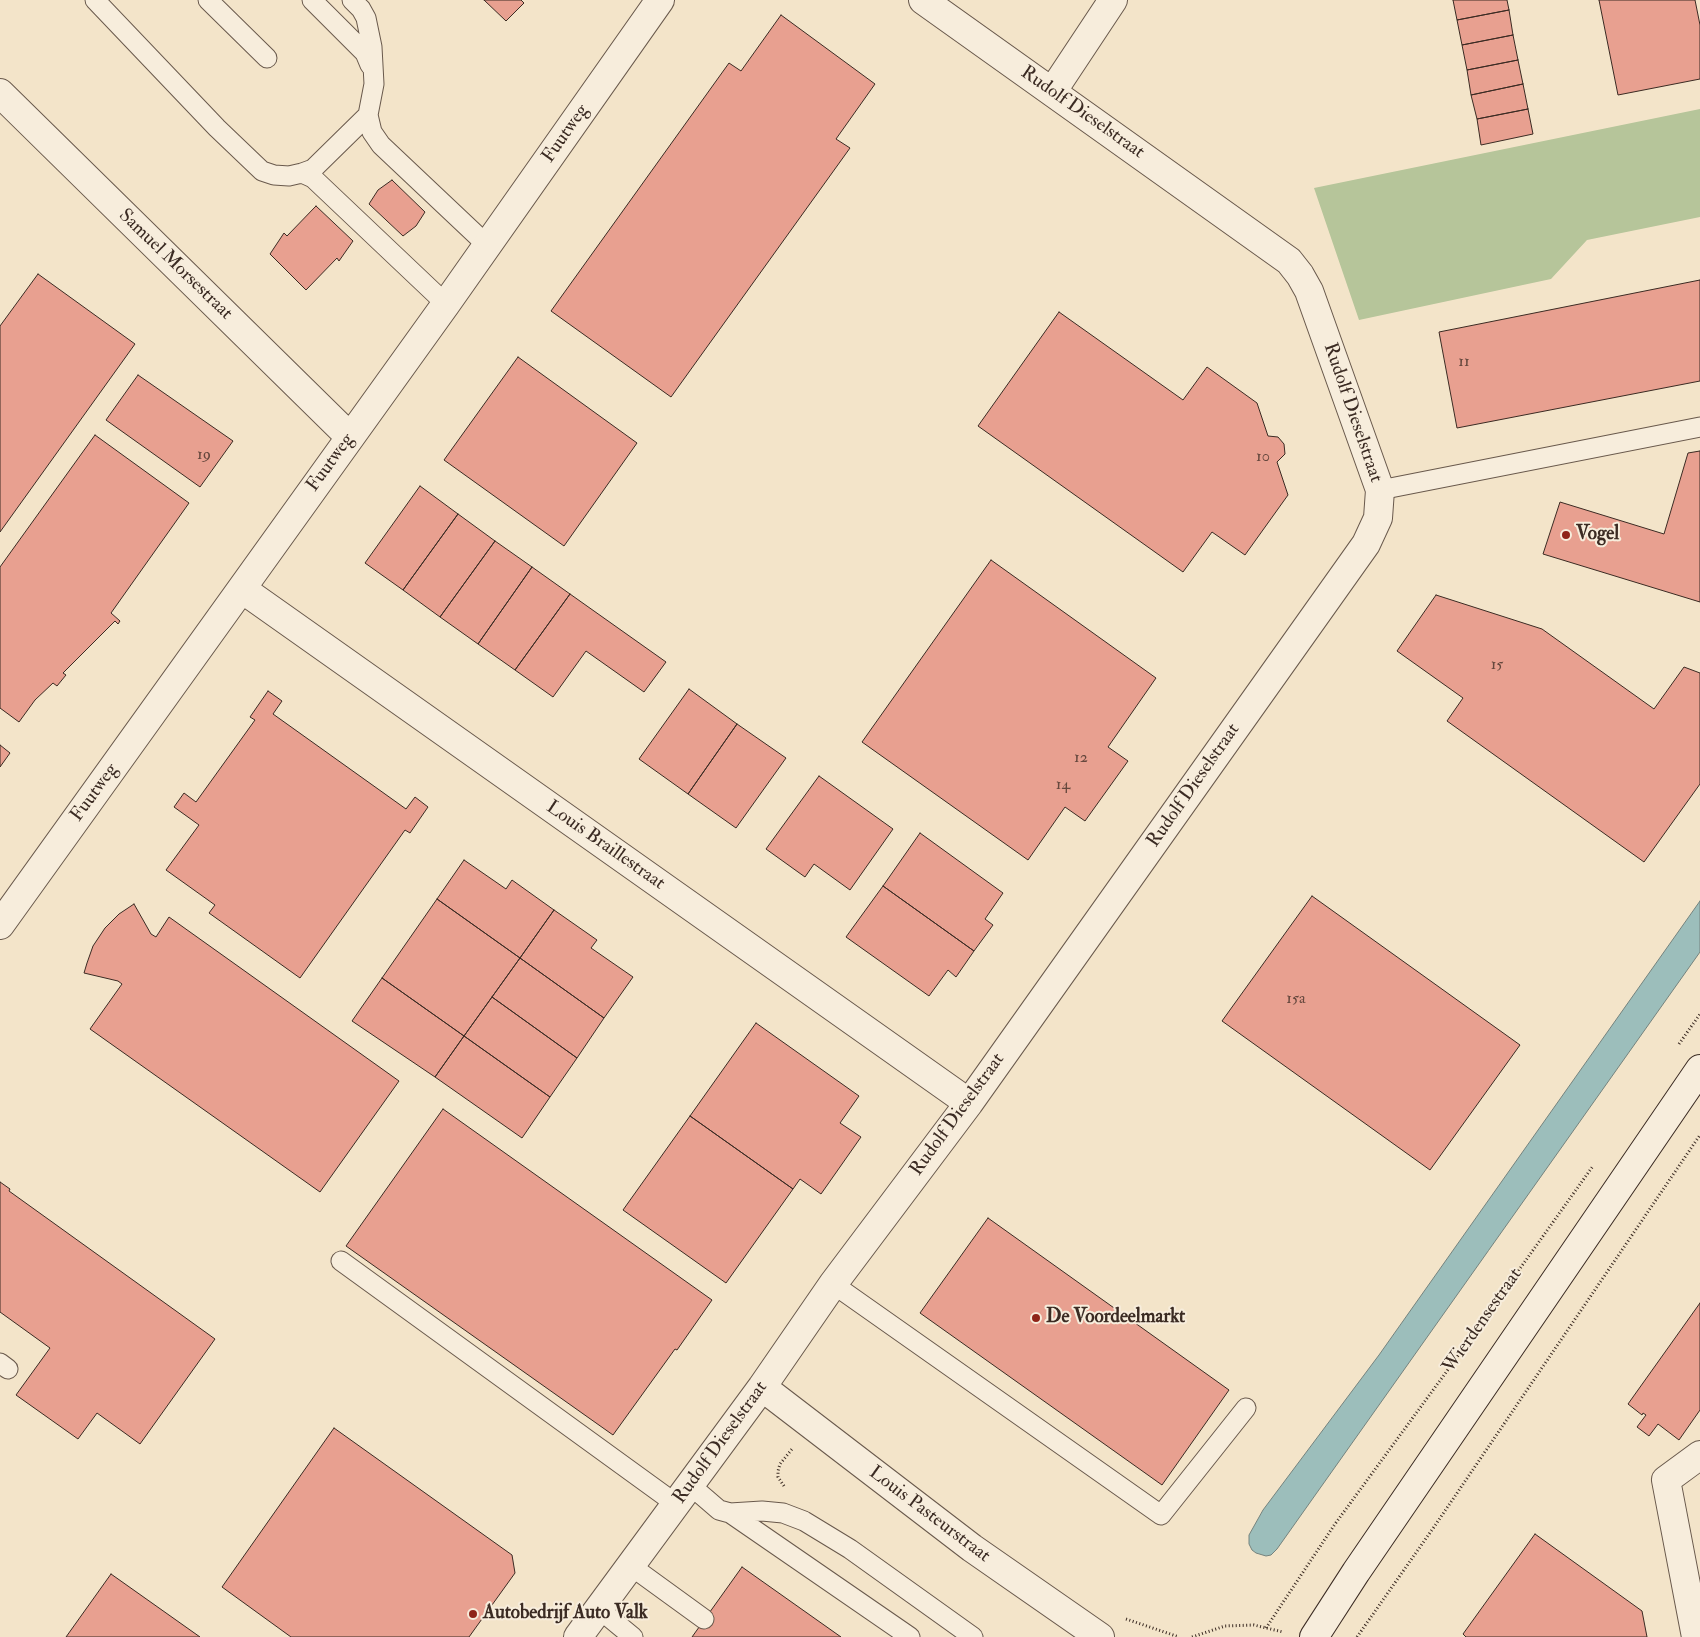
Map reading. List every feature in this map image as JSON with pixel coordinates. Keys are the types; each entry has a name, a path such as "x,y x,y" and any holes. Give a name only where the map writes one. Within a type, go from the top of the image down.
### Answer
{"street":[{"name":"Fuutweg","path":"0,925 488,246 660,0"},
{"name":"Rudolf Dieselstraat","path":"578,1637 762,1388 833,1284 968,1103 1366,544 1378,518 1380,490 1309,291 1295,268 1276,252 923,0"},
{"path":"1052,92 1113,0"},
{"name":"Samuel Morsestraat","path":"0,93 350,437"},
{"name":"Louis Braillestraat","path":"242,589 968,1103"},
{"name":"Wierdensestraat","path":"1301,1636 1356,1572 1700,1069"},
{"name":"Louis Pasteurstraat","path":"762,1388 972,1548 1100,1637"},
{"path":"1696,1637 1666,1480 1700,1455"}],"lane":[{"path":"96,0 217,128 262,171 274,175 289,176 313,169 368,115"},
{"path":"208,0 267,58"},
{"path":"312,0 366,53 372,71"},
{"path":"352,0 361,9 366,18 372,47 374,84 368,115 372,132 385,149 488,246"},
{"path":"302,173 313,178 329,192 446,304"},
{"path":"1380,490 1700,427"},
{"path":"341,1261 683,1494 730,1514 910,1637"},
{"path":"833,1284 1161,1515 1246,1408"},
{"path":"730,1514 762,1511 783,1514 804,1521 850,1549 973,1637"},
{"path":"632,1566 704,1619"},
{"path":"598,1609 633,1637"}],"path":[{"path":"1677,1047 1700,1014"},
{"path":"1357,1637 1700,1134"},
{"name":"Wierdensestraat","path":"1266,1628 1335,1524 1447,1371 1597,1160"},
{"path":"1192,1637 1225,1626 1254,1625 1301,1636"}],"green space":[{"path":"1700,109 1700,217 1587,240 1551,279 1359,320 1314,188"}],"water":[{"path":"1700,901 1700,952 1277,1549 1271,1555 1266,1556 1256,1553 1249,1544 1249,1535 1263,1510 1379,1355"}],"building":[{"path":"484,0 521,0 524,3 506,21"},
{"path":"1453,0 1507,0 1509,10 1457,20"},
{"path":"1599,0 1695,0 1700,25 1700,79 1618,95"},
{"path":"1509,10 1513,35 1462,45 1457,20"},
{"path":"781,15 875,84 836,139 850,148 671,397 551,311 729,63 741,71"},
{"path":"1513,35 1518,60 1467,70 1462,45"},
{"path":"1518,60 1523,84 1471,95 1467,70"},
{"path":"1523,84 1528,109 1477,119 1471,95"},
{"path":"1528,109 1533,134 1481,145 1477,119"},
{"path":"392,180 425,212 416,226 403,236 369,204 378,190"},
{"path":"316,206 353,241 339,261 337,258 306,290 270,254 284,233 287,236"},
{"path":"38,274 135,344 0,532 0,326"},
{"path":"1700,280 1700,381 1457,428 1439,332"},
{"path":"1059,312 1183,400 1207,367 1257,403 1268,436 1278,437 1284,444 1285,454 1277,462 1288,495 1245,555 1212,532 1183,572 978,426"},
{"path":"518,357 637,443 564,546 444,460"},
{"path":"138,375 233,441 200,487 106,420"},
{"path":"95,435 189,503 111,613 120,621 118,624 115,621 63,673 66,675 57,686 53,683 35,700 19,722 0,708 0,567"},
{"path":"1700,451 1700,602 1543,554 1560,502 1664,534 1688,453"},
{"path":"420,486 458,514 403,590 365,563"},
{"path":"458,514 495,541 440,617 403,590"},
{"path":"495,541 532,567 478,644 440,617"},
{"path":"991,560 1156,678 1108,747 1128,761 1085,821 1065,807 1028,860 862,742"},
{"path":"532,567 570,594 515,670 478,644"},
{"path":"570,594 666,662 644,692 586,651 553,697 515,670"},
{"path":"1436,595 1542,629 1654,709 1684,667 1700,673 1700,784 1644,862 1447,721 1463,698 1397,651"},
{"path":"689,689 737,724 688,794 639,759"},
{"path":"268,691 282,701 273,714 406,809 415,797 428,807 410,833 405,830 300,978 209,913 215,905 166,870 199,825 174,807 184,793 196,802 255,720 250,717"},
{"path":"737,724 786,758 736,828 688,794"},
{"path":"0,745 10,753 0,767"},
{"path":"819,776 893,829 850,890 814,864 805,877 766,849"},
{"path":"920,833 1003,893 985,919 993,925 974,951 883,886"},
{"path":"464,860 506,889 512,880 554,910 520,958 437,899"},
{"path":"883,886 974,951 956,977 948,970 929,996 846,937"},
{"path":"1312,896 1520,1045 1430,1170 1222,1021"},
{"path":"437,899 520,958 464,1036 382,978"},
{"path":"134,904 151,934 156,937 169,917 399,1081 320,1192 90,1029 122,984 118,981 84,973 87,963 93,946 105,928 119,914"},
{"path":"554,910 597,940 591,948 633,977 604,1018 520,958"},
{"path":"520,958 604,1018 577,1058 492,997"},
{"path":"382,978 464,1036 435,1077 352,1021"},
{"path":"492,997 577,1058 550,1097 464,1036"},
{"path":"756,1023 859,1096 840,1123 861,1137 821,1194 800,1179 793,1189 690,1116"},
{"path":"464,1036 550,1097 522,1138 435,1077"},
{"path":"443,1109 712,1300 613,1435 346,1246"},
{"path":"690,1116 793,1189 726,1283 623,1210"},
{"path":"0,1182 10,1189 9,1191 215,1339 140,1444 97,1413 78,1439 16,1395 50,1348 0,1312"},
{"path":"988,1218 1229,1390 1162,1485 920,1313"},
{"path":"1700,1303 1700,1410 1679,1440 1658,1424 1649,1436 1637,1427 1646,1415 1643,1413 1642,1415 1628,1404"},
{"path":"334,1428 512,1555 515,1573 469,1637 291,1637 222,1587"},
{"path":"1535,1534 1642,1611 1647,1637 1466,1637 1463,1634"},
{"path":"742,1567 841,1637 692,1637"},
{"path":"111,1574 200,1637 66,1637"}],"place":[{"name":"Vogel","path":"1566,535"},
{"name":"De Voordeelmarkt","path":"1036,1318"},
{"name":"Autobedrijf Auto Valk","path":"473,1614"}]}
